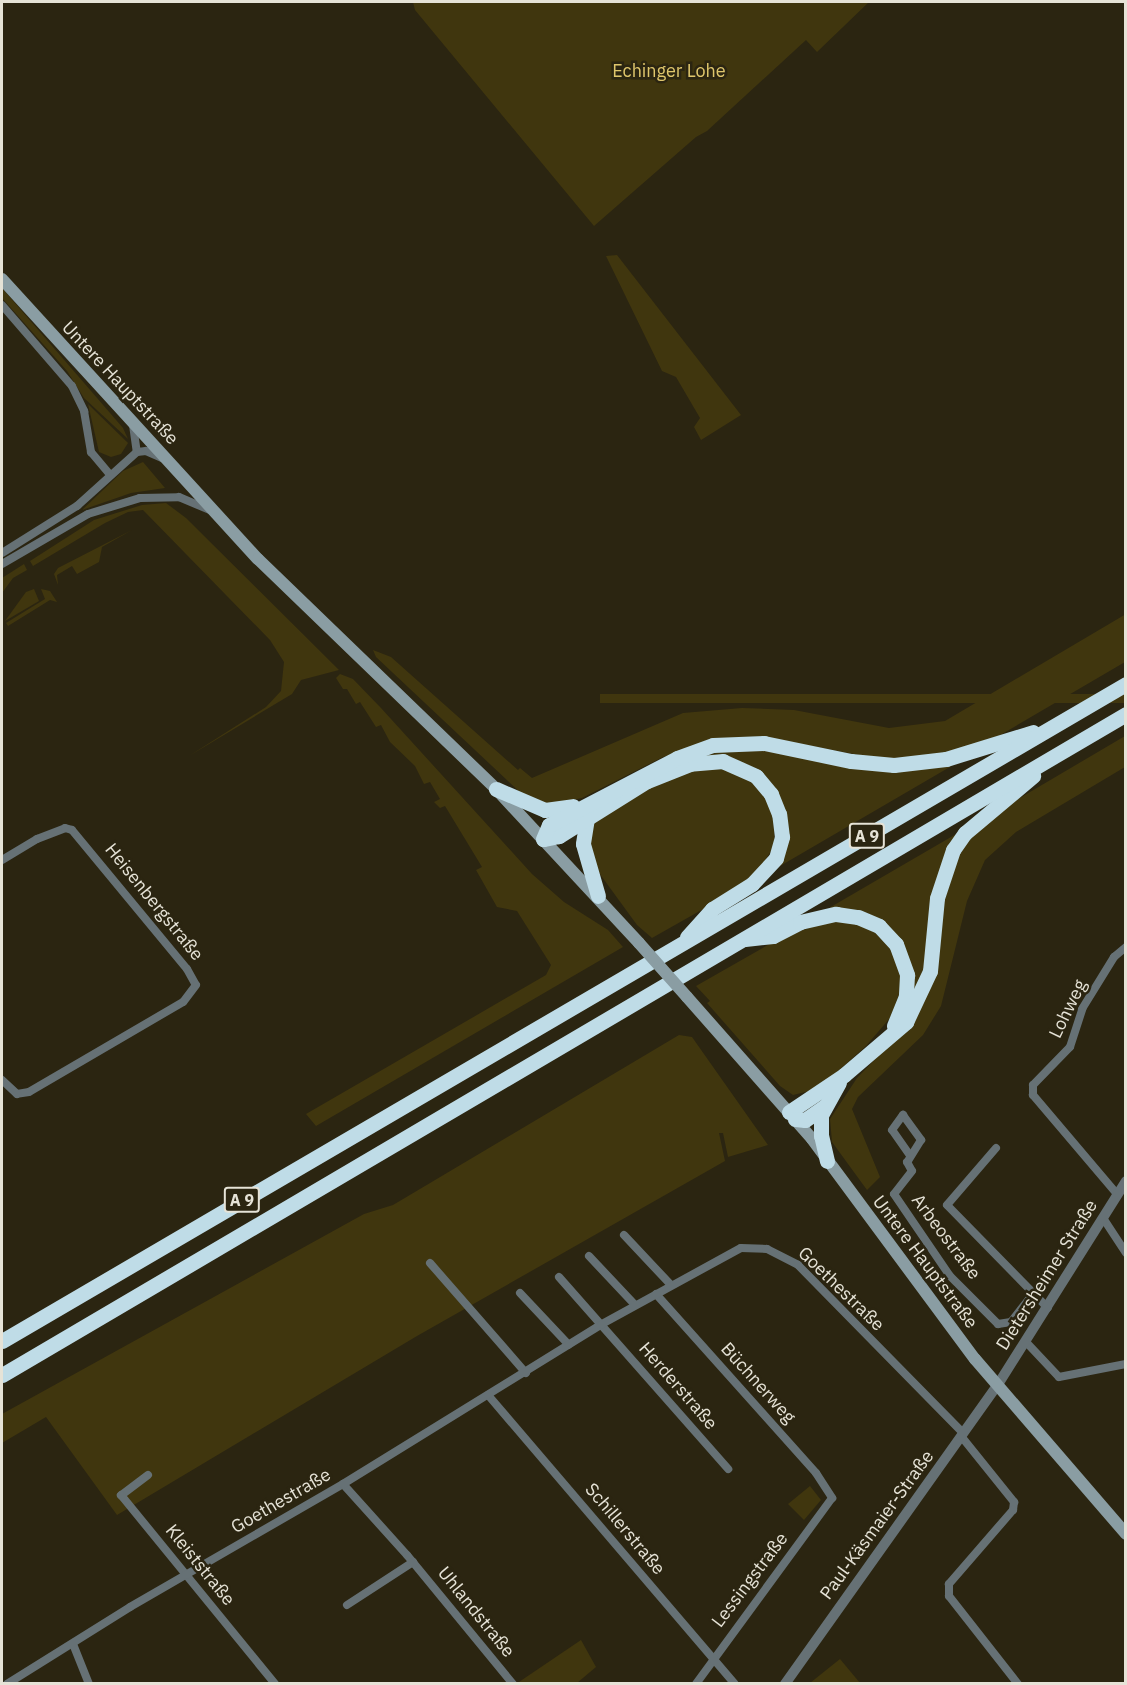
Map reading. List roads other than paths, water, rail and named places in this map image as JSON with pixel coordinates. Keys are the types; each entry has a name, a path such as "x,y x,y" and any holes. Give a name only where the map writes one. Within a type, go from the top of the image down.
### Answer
{"highway":[{"name":"A 9","path":"2,1341 1125,684"},
{"name":"A 9","path":"2,1375 1125,714"},
{"path":"543,839 559,836 587,811 677,758 713,746 764,742 865,763 918,764 946,759 1058,724"},
{"path":"792,1116 906,1022 926,983 937,898 953,850 965,833 1064,750"},
{"path":"496,789 545,810 587,811 647,781 702,762 723,761 746,769 771,794 782,826 776,858 752,884 712,909 677,948"},
{"path":"587,811 583,844 598,896"},
{"path":"739,940 772,936 800,922 830,915 858,917 879,926 896,944 907,975 903,1005 890,1034"},
{"path":"827,1161 820,1124 825,1106 844,1075"},
{"path":"792,1116 805,1120 825,1106"}],"main road":[{"name":"Untere Hauptstraße","path":"2,279 213,512 303,605 496,789 598,896 792,1116 997,1386 1125,1534"}],"street":[{"path":"2,305 72,386 84,411 91,452 110,475"},
{"path":"131,422 137,452"},
{"path":"2,553 66,514 137,452 146,451 168,462"},
{"path":"2,564 82,517 140,498 179,497 213,512"},
{"name":"Heisenbergstraße","path":"2,860 37,839 65,828 80,836 188,969 196,985 183,1002 29,1092 17,1094 2,1080"},
{"name":"Lohweg","path":"1117,1194 1033,1095 1033,1085 1070,1047 1082,1009 1114,957 1125,947"},
{"name":"Arbeostraße","path":"996,1148 947,1205 1048,1308"},
{"name":"Arbeostraße","path":"909,1154 907,1162 912,1171 894,1194 950,1276 998,1324 1011,1322 1033,1294"},
{"name":"Dietersheimer Straße","path":"997,1386 1048,1308 1125,1181"},
{"path":"1103,1218 1125,1253"},
{"path":"624,1235 671,1285"},
{"name":"Goethestraße","path":"7,1683 343,1484 602,1324 741,1248 767,1249 783,1254 798,1265 962,1435 1011,1493 1014,1502 1012,1510 948,1584 949,1596 1018,1683"},
{"path":"589,1256 635,1305"},
{"path":"429,1263 526,1373"},
{"path":"559,1277 602,1324"},
{"path":"520,1293 569,1346"},
{"name":"Büchnerweg","path":"656,1294 816,1473 832,1498"},
{"name":"Herderstraße","path":"602,1324 728,1469"},
{"path":"1026,1342 1059,1377 1125,1364"},
{"name":"Paul-Käsmaier-Straße","path":"785,1683 997,1386"},
{"name":"Schillerstraße","path":"488,1395 735,1683"},
{"name":"Kleiststraße","path":"148,1475 121,1495 275,1683"},
{"name":"Uhlandstraße","path":"343,1484 413,1562 513,1683"},
{"name":"Lessingstraße","path":"696,1683 832,1498"},
{"name":"Uhlandstraße","path":"347,1605 413,1562"},
{"path":"73,1644 89,1683"}],"park label":[{"name":"Echinger Lohe","path":"669,71"}]}
